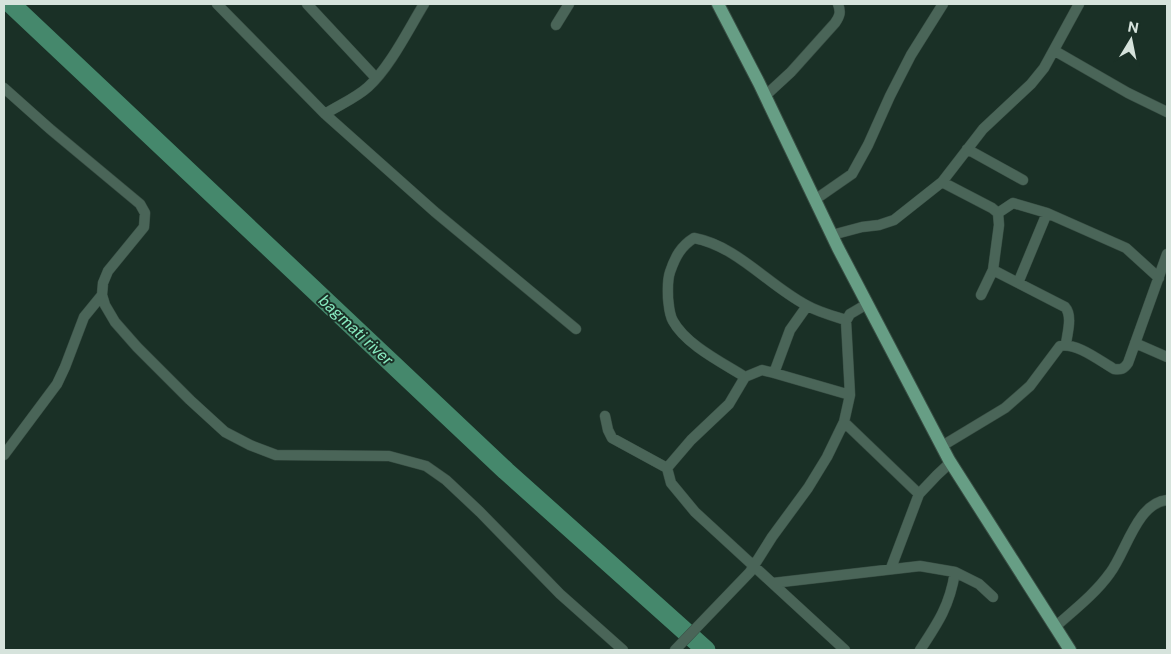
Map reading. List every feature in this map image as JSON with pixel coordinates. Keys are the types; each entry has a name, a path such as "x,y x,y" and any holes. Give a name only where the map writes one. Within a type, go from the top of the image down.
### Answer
{"main road":[{"path":"718,4 832,234 942,446 1070,650"}],"street":[{"path":"217,4 325,114 436,212 576,329"},
{"path":"306,4 376,78"},
{"path":"325,114 366,88 376,78 400,44 424,4"},
{"path":"556,25 569,4"},
{"path":"765,96 791,72 835,23 840,15 838,4"},
{"path":"816,199 852,174 868,145 911,54 943,4"},
{"path":"832,234 879,225 894,220 942,182 983,129 1031,84 1044,68 1079,4"},
{"path":"1055,50 1128,93 1167,112"},
{"path":"4,88 50,130 140,204 145,213 145,221 140,232 108,271 103,283 102,295 105,305 115,322 136,347 225,432 250,445 276,455 389,456 426,466 459,492 560,594 623,650"},
{"path":"967,149 1023,180"},
{"path":"942,182 998,213 999,225 993,270 981,295"},
{"path":"998,213 1013,203 1046,213 1126,248 1159,278"},
{"path":"1018,283 1046,213"},
{"path":"745,377 680,333 672,320 669,307 668,279 677,253 686,243 694,238 721,246 807,306 846,320"},
{"path":"942,446 1005,408 1030,386 1060,346 1066,344 1074,346 1114,369 1120,370 1125,368 1167,254"},
{"path":"993,270 1065,307 1069,311 1066,344"},
{"path":"4,455 57,384 84,317 102,295"},
{"path":"675,650 752,569 827,457 844,422 850,395 846,320 850,314 868,304"},
{"path":"774,373 790,330 807,306"},
{"path":"1135,343 1167,357"},
{"path":"666,468 691,440 729,404 745,377 762,370 850,395"},
{"path":"605,416 612,438 666,468 671,483 695,512 752,569 772,583 845,650"},
{"path":"844,422 919,494"},
{"path":"891,568 919,494 951,462"},
{"path":"1056,627 1094,593 1111,572 1139,520 1156,503 1167,500"},
{"path":"772,583 920,566 955,572 979,584 993,597"},
{"path":"920,650 944,612 952,592 955,572"}],"waterway":[{"name":"bagmati river","path":"11,4 506,471 706,650"}]}
